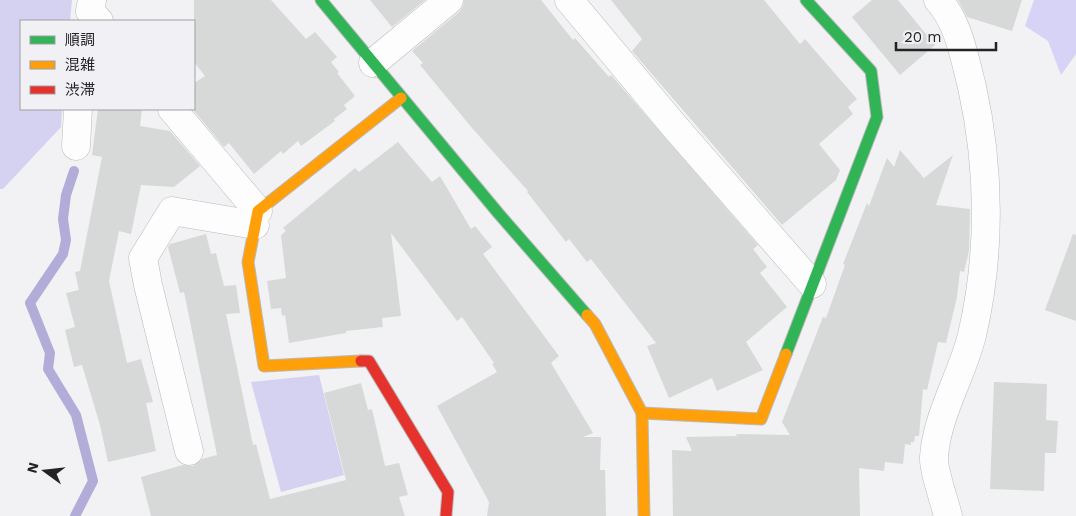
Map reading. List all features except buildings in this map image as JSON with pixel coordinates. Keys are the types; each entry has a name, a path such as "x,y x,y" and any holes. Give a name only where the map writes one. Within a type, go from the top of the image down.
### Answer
{"street":[{"path":"321,0 499,214 595,324 642,413 644,516"},
{"path":"373,63 449,0"},
{"path":"569,0 675,127 812,284"},
{"path":"642,413 761,420 877,117 871,71 806,0"},
{"path":"944,3 964,54 980,123 986,201 984,275 972,335 962,369 941,418 934,459 948,516"},
{"path":"401,98 256,218 248,262 264,366 369,361 448,492 446,516"},
{"path":"76,146 78,110"},
{"path":"173,110 256,218"},
{"path":"189,451 148,286 143,258 172,211 256,218"}],"shaded area":[{"path":"0,0 72,0 70,20 20,20 20,110 62,110 61,127 3,189 0,189"},
{"path":"1034,0 1076,0 1076,54 1061,75 1048,41 1025,26"},
{"path":"319,375 344,475 281,492 251,382"}],"waterway":[{"path":"74,171 66,195 63,219 66,240 63,254 30,303 50,353 48,369 76,415 93,481 75,516"}],"traffic: fast":[{"path":"321,0 499,214 587,315"},
{"path":"786,354 877,117 871,71 806,0"}],"traffic: slow":[{"path":"361,361 264,366 248,262 258,211 401,98"},
{"path":"587,315 595,324 642,413 644,516"},
{"path":"642,413 761,419 786,354"}],"traffic: jam":[{"path":"361,361 369,361 448,492 446,516"}]}
